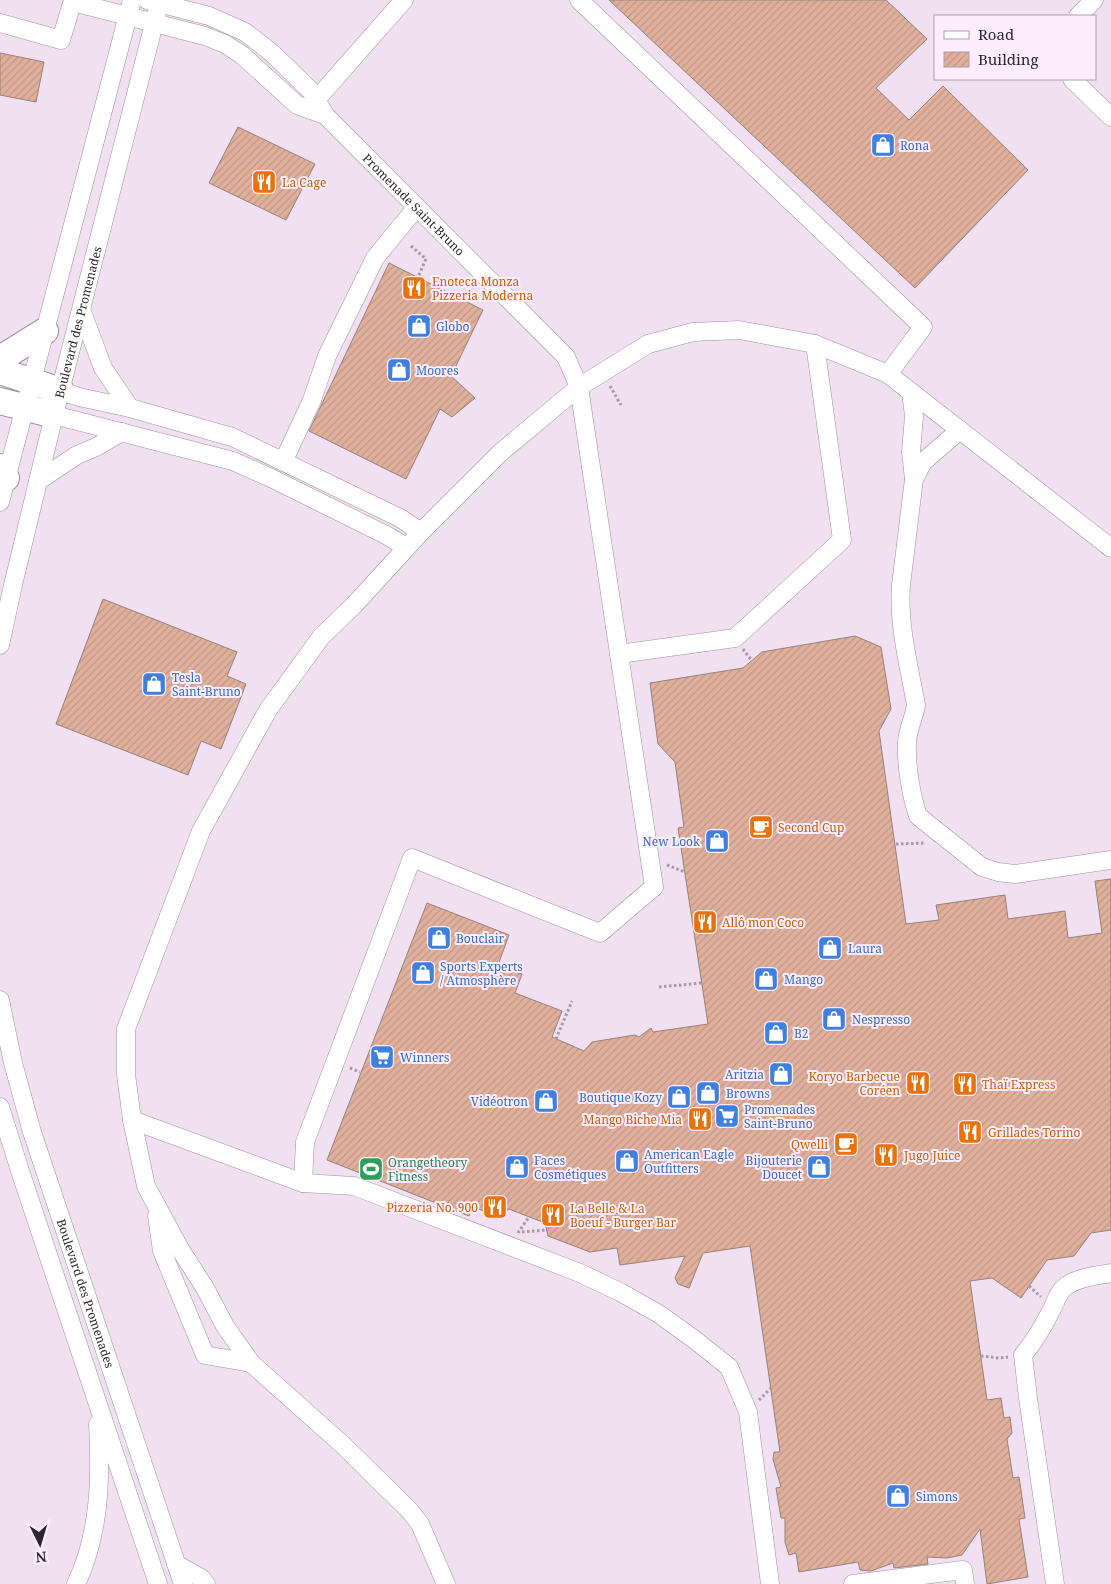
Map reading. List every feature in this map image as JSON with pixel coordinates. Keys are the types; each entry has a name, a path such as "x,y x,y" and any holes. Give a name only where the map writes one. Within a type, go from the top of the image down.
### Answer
{"highway":[{"path":"0,359 45,331"},
{"path":"0,371 32,380 58,403"},
{"path":"12,404 58,403"}],"street":[{"path":"2,482 12,404 32,380 132,0"},
{"path":"316,109 404,0"},
{"path":"579,0 923,327 888,374"},
{"path":"1079,15 1094,0"},
{"path":"0,23 62,40 73,1"},
{"name":"Promenade Saint-Bruno","path":"73,1 128,18 204,36 230,47 242,55 295,104 316,109"},
{"name":"Promenade Saint-Bruno","path":"156,1 218,19 246,32 262,44 311,91 316,109 566,357 579,387 654,887 600,933 412,858 305,1142 303,1183"},
{"name":"Boulevard des Promenades","path":"0,645 38,481 154,24 156,1"},
{"path":"1073,80 1111,117"},
{"path":"284,460 312,400 328,356 375,258 416,208"},
{"path":"82,312 104,368 130,408"},
{"path":"446,1584 420,1524 410,1511 344,1446 251,1363 224,1326 205,1288 180,1249 146,1186 132,1120 126,1074 126,1029 206,821 268,710 321,636 355,604 406,547 495,458 579,387 604,371 648,344 693,332 739,330 815,344 888,374 1111,548"},
{"path":"619,654 735,638 842,540 815,344"},
{"path":"911,392 914,416 911,452 914,479 900,600 916,705 915,716 907,741 914,804 918,816 982,867 998,872 1015,874 1111,860"},
{"path":"58,403 79,397 130,408 224,434 284,460 400,518 421,532"},
{"path":"58,403 122,432 238,463 380,532 406,547"},
{"path":"914,479 923,462 960,430"},
{"path":"38,481 77,455 122,432"},
{"name":"Boulevard des Promenades","path":"0,1000 13,1063 32,1132 183,1584"},
{"name":"Boulevard des Promenades","path":"0,1107 158,1584"},
{"path":"132,1120 303,1183 354,1186 580,1273 620,1292 659,1314 729,1367 748,1412 770,1584"},
{"path":"156,1203 162,1250 205,1355 251,1363"},
{"path":"1056,1584 1023,1355 1032,1345 1053,1308 1057,1296 1066,1286 1085,1278 1111,1273"},
{"path":"76,1584 89,1547 98,1500 97,1401"},
{"path":"176,1564 201,1578 206,1584"},
{"path":"853,1584 963,1570 965,1584"}],"path":[{"path":"411,246 426,259 418,277"},
{"path":"604,371 612,392 621,405"},
{"path":"659,987 702,983"},
{"path":"556,1039 572,1001"},
{"path":"518,1232 546,1230"},
{"path":"981,1356 999,1358 1023,1355"}],"building":[{"name":"Rona","path":"609,0 886,0 927,39 876,88 909,120 943,86 1028,170 915,288"},
{"path":"0,53 44,62 36,102 0,95"},
{"path":"238,127 315,164 286,220 209,183"},
{"path":"389,263 483,310 451,376 475,398 452,417 440,409 406,479 309,431"},
{"path":"103,599 237,652 227,676 246,684 221,749 201,741 188,775 56,724"},
{"name":"Promenades Saint-Bruno","path":"855,636 881,647 891,709 879,731 906,924 939,920 936,905 1005,895 1008,919 1065,911 1068,938 1102,933 1095,881 1111,879 1111,1230 1091,1233 1074,1256 1047,1260 1021,1298 992,1278 970,1281 987,1400 1001,1398 1004,1418 1010,1417 1012,1433 1007,1439 1013,1478 1019,1477 1025,1518 1019,1519 1028,1577 987,1584 980,1529 962,1555 947,1558 927,1557 928,1564 894,1568 893,1563 871,1571 860,1570 858,1562 799,1572 796,1553 789,1555 785,1542 785,1518 781,1518 776,1488 781,1487 773,1459 774,1452 780,1452 750,1246 703,1253 689,1288 678,1284 675,1278 685,1256 620,1265 617,1248 590,1252 548,1236 545,1223 509,1209 499,1216 472,1207 469,1216 327,1160 427,903 509,935 498,965 522,974 515,993 562,1011 552,1037 584,1051 592,1042 635,1035 639,1037 651,1028 653,1032 708,1024 678,828 684,827 675,762 658,744 650,683 743,668 762,652"}],"place":[{"name":"Rona","path":"883,145"},
{"name":"La Cage","path":"264,182"},
{"name":"Enoteca Monza Pizzeria Moderna","path":"414,288"},
{"name":"Globo","path":"419,326"},
{"name":"Moores","path":"399,370"},
{"name":"Tesla Saint-Bruno","path":"154,684"},
{"name":"Second Cup","path":"761,827"},
{"name":"New Look","path":"717,841"},
{"name":"Allô mon Coco","path":"705,922"},
{"name":"Bouclair","path":"439,938"},
{"name":"Laura","path":"830,948"},
{"name":"Sports Experts / Atmosphère","path":"423,973"},
{"name":"Mango","path":"766,979"},
{"name":"Nespresso","path":"834,1019"},
{"name":"B2","path":"776,1033"},
{"name":"Winners","path":"382,1057"},
{"name":"Aritzia","path":"781,1074"},
{"name":"Koryo Barbecue Coréen","path":"918,1083"},
{"name":"Thaï Express","path":"965,1084"},
{"name":"Browns","path":"708,1093"},
{"name":"Boutique Kozy","path":"679,1097"},
{"name":"Vidéotron","path":"546,1101"},
{"name":"Promenades Saint-Bruno","path":"727,1116"},
{"name":"Mango Biche Mia","path":"700,1119"},
{"name":"Grillades Torino","path":"970,1132"},
{"name":"Qwelli","path":"846,1144"},
{"name":"Jugo Juice","path":"886,1155"},
{"name":"American Eagle Outfitters","path":"627,1161"},
{"name":"Faces Cosmétiques","path":"517,1167"},
{"name":"Bijouterie Doucet","path":"819,1167"},
{"name":"Orangetheory Fitness","path":"371,1169"},
{"name":"Pizzeria No. 900","path":"495,1207"},
{"name":"La Belle & La Boeuf - Burger Bar","path":"553,1215"},
{"name":"Simons","path":"898,1496"}]}
